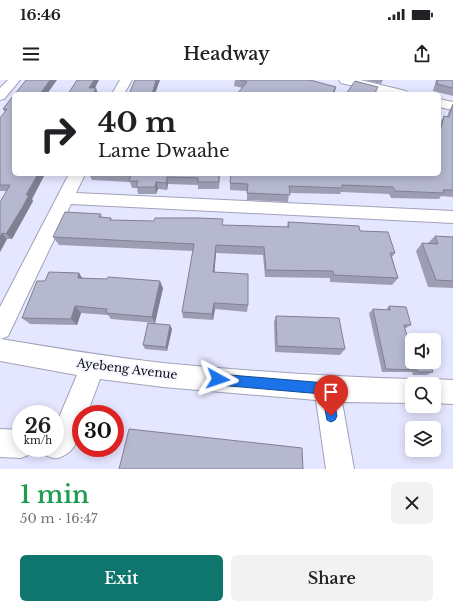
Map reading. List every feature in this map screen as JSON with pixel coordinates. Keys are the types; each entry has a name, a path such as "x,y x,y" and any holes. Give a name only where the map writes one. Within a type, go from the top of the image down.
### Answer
{"street":[{"path":"0,96 14,80"},
{"path":"119,92 126,80"},
{"path":"345,80 394,92"},
{"path":"441,103 453,106"},
{"path":"0,329 76,176"},
{"path":"64,198 453,217"},
{"name":"Ayebeng Avenue","path":"0,350 93,366 163,375 326,389 405,391"},
{"path":"64,437 93,366"},
{"path":"326,389 340,469"},
{"path":"441,391 453,392"},
{"path":"0,443 12,444"}],"building":[{"path":"26,80 50,80 41,92 17,92"},
{"path":"77,80 94,80 89,88 96,88 94,92 69,92"},
{"path":"135,80 156,80 153,92 130,92"},
{"path":"240,80 310,80 336,87 333,92 239,92 247,82"},
{"path":"438,80 453,80 453,88 437,84"},
{"path":"355,81 378,87 375,92 347,92"},
{"path":"12,98 12,176 37,176 26,195 29,195 22,208 6,234 2,233 0,237 0,202 10,185 0,185 0,118 7,109 3,109"},
{"path":"453,104 453,190 443,190 444,193 395,191 393,187 342,185 342,188 289,186 290,195 247,193 248,184 230,183 231,176 441,176 441,127 444,116 449,117"},
{"path":"131,176 219,176 219,182 198,182 198,178 167,177 166,183 156,182 155,187 136,187 138,181 129,181"},
{"path":"65,212 101,214 99,217 111,218 110,220 154,221 155,218 198,218 223,219 222,225 289,227 288,222 359,226 360,231 388,232 395,253 390,253 398,278 334,275 333,271 266,270 264,247 216,245 213,272 248,274 248,305 214,303 212,314 182,312 194,244 53,237"},
{"path":"435,236 453,237 453,281 436,280 422,243 438,244"},
{"path":"49,272 79,273 78,278 107,279 108,277 160,281 152,317 106,313 107,309 75,306 71,319 22,318 37,281 45,281"},
{"path":"389,306 406,307 411,325 404,325 406,333 405,369 432,369 433,372 386,369 373,309 390,310"},
{"path":"276,316 339,318 345,349 277,346"},
{"path":"148,323 170,325 166,347 143,345"},
{"path":"129,429 302,448 303,469 119,469 122,457 124,457 124,449"}],"route":[{"path":"218,379 326,389 331,416"}]}
